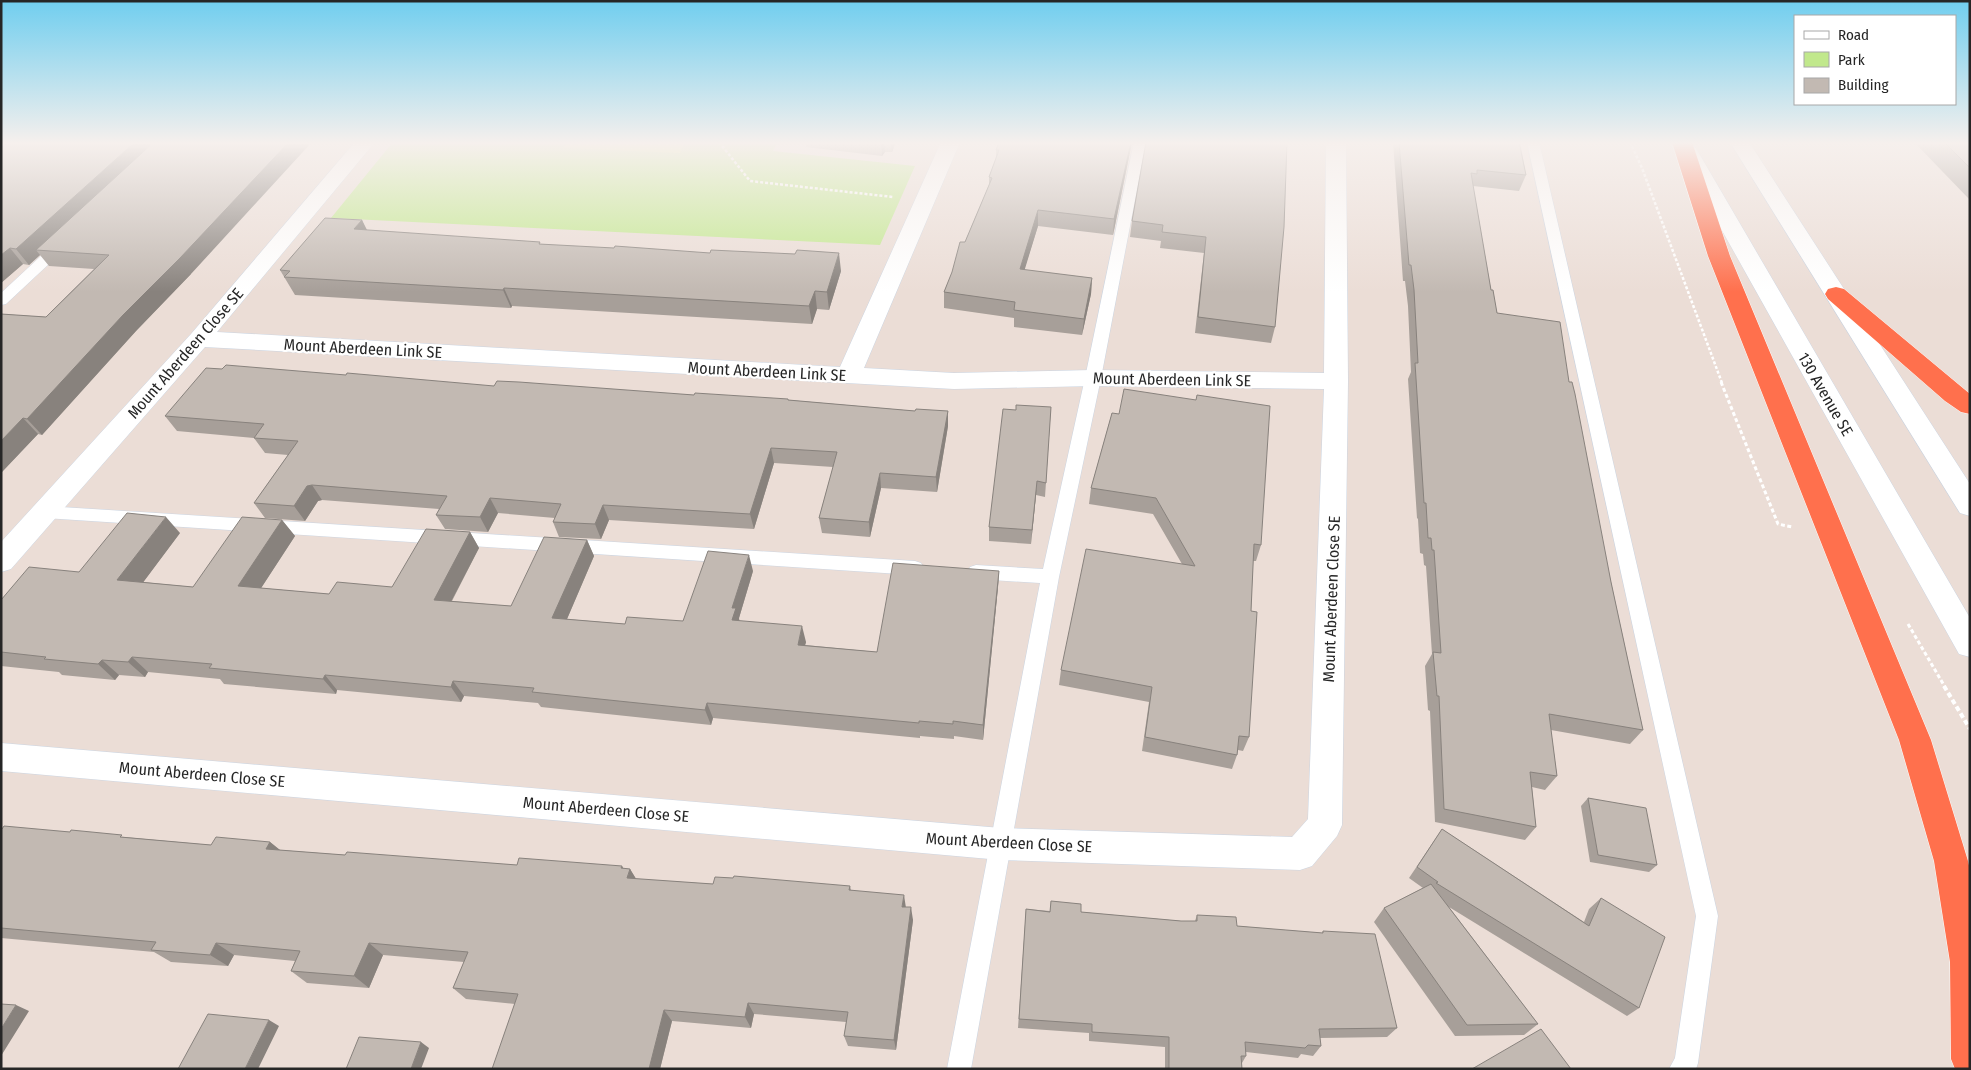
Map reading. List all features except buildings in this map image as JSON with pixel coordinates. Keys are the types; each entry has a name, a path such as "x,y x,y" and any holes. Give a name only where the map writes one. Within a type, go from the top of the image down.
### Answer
{"highway":[{"path":"1698,192 1719,256 1916,740 1951,861 1968,962 1970,1059"},
{"path":"1836,294 1954,395 1970,406"}],"street":[{"name":"Mount Aberdeen Close SE","path":"1,561 199,339 324,192"},
{"path":"848,376 929,192"},
{"name":"Mount Aberdeen Close SE","path":"1,757 1001,844 1300,854 1325,825 1336,380 1336,192"},
{"name":"130 Avenue SE","path":"1711,192 1970,645"},
{"path":"1771,192 1970,506"},
{"name":"Mount Aberdeen Link SE","path":"199,339 954,381 1093,378 1336,380"}],"lane":[{"path":"959,1069 1050,577 1093,378 1130,192"},
{"path":"1544,192 1707,916 1686,1063 1681,1069"},
{"path":"1,300 72,234"},
{"path":"45,512 930,569"},
{"path":"960,571 1050,577"}],"path":[{"path":"843,192 926,200"},
{"path":"1651,192 1711,356 1778,524 1796,528"},
{"path":"1904,617 1970,729"}],"green space":[{"path":"352,192 904,192 880,245 331,218"}]}
